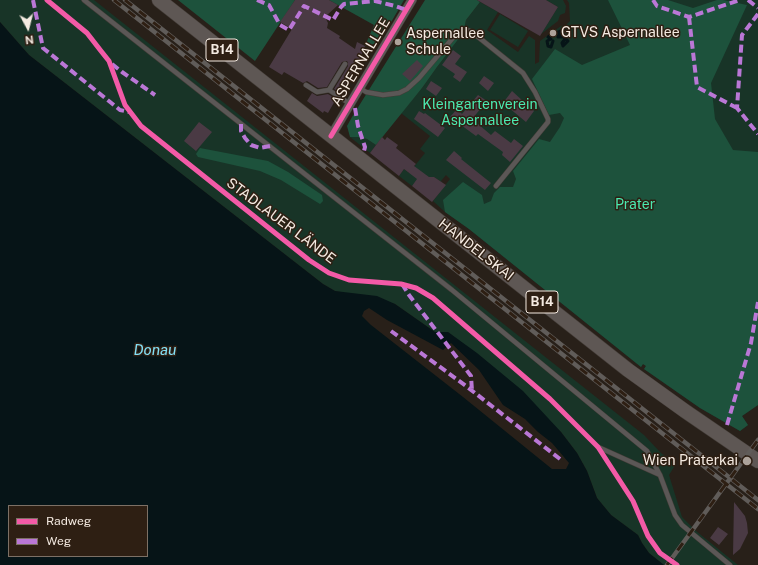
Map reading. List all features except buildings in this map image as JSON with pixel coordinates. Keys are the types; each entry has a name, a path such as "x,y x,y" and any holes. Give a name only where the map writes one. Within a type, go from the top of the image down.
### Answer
{"main road":[{"name":"B14","path":"159,0 331,136"},
{"name":"HANDELSKAI","path":"331,136 628,370 758,461"}],"street":[{"name":"ASPERNALLEE","path":"331,136 412,0"}],"lane":[{"path":"84,0 445,285 622,429 647,451 660,475 675,515 682,525 730,565"},
{"path":"360,88 366,92 382,95 407,89 419,78 457,33 466,29 472,32 523,73 536,92 548,119 548,122 496,186"},
{"path":"329,90 345,64"},
{"path":"306,84 317,92 329,90 350,104"},
{"path":"598,447 660,475"}],"green space":[{"path":"0,0 94,0 644,435 661,453 676,464 669,475 682,517 696,531 738,565 664,565 649,553 638,535 611,515 597,498 587,471 577,453 561,432 448,332 435,332 395,304 335,291 323,284 29,55 0,22"},
{"path":"178,0 295,0 255,61"},
{"path":"329,0 404,0 379,43 365,46 374,25"},
{"path":"425,0 477,0 480,2 466,20 463,33 422,88 376,145 367,139 350,137 347,126"},
{"path":"546,0 563,0 566,6 565,13 560,15 558,21 541,34 558,7"},
{"name":"Prater","path":"567,0 758,0 758,405 742,416 748,425 740,431 700,408 644,369 646,366 643,364 641,367 469,229 445,212 433,201 450,179 446,175 441,181 443,183 434,177 430,178 423,173 412,186 399,176 404,169 409,173 425,153 420,149 430,136 401,113 422,88 463,33 466,20 480,2 498,12 487,30 518,52 529,36 535,40 535,64 539,62 540,41 570,21 569,3"},
{"name":"Prater","path":"608,0 668,0 693,8 717,0 747,5 711,83 715,119 733,150 758,152 758,405 742,416 748,425 740,431 700,408 644,369 646,366 643,364 641,367 469,229 445,212 443,200 463,182 482,195 484,204 491,201 494,193 500,187 513,187 516,179 513,171 539,139 550,142 564,118 560,113 549,115 532,79 555,49 582,65 630,45"},
{"path":"500,14 528,31 518,47 490,30"},
{"path":"350,137 367,139 376,145 370,153"},
{"path":"200,148 268,161 288,172 322,195 323,201 320,204 281,180 260,171 198,157 196,154"}],"water":[{"name":"Donau","path":"0,22 29,55 323,284 335,291 377,296 395,304 435,332 448,332 477,353 523,391 561,432 577,453 587,471 597,498 611,515 638,535 649,553 664,565 0,565","holes":["369,308 387,320 443,350 451,343 479,370 503,405 525,419 552,443 569,463 566,469 552,469 371,325 362,316 364,311"]}],"waterway":[{"path":"549,36 565,29 560,34"},
{"path":"559,35 562,35 559,34 558,37 564,37 568,41 563,46 562,43 565,39"},
{"path":"548,37 551,39 547,41 548,46 551,47 553,41"}],"railway":[{"path":"114,0 758,509"},
{"path":"125,0 758,500"},
{"path":"667,565 758,440"}],"marked path":[{"path":"33,0 43,48 120,110 129,112"},
{"path":"257,0 269,5 280,25 289,30 304,6 333,20 344,4 375,1 406,10"},
{"path":"653,0 657,6 689,17 740,0"},
{"path":"748,0 758,8"},
{"path":"758,14 742,35 737,108 758,134"},
{"path":"689,17 697,87 737,108"},
{"path":"112,64 155,95"},
{"path":"355,108 358,126 365,147 364,151"},
{"path":"241,124 241,131 251,145 260,148 270,146"},
{"path":"402,284 471,376 472,391"},
{"path":"727,425 751,343 758,302"},
{"path":"391,331 466,386 560,459"}],"cycle path":[{"name":"STADLAUER LÄNDE","path":"47,0 87,33 109,61 125,105 141,126 309,260 329,273 349,280 401,284 416,288 433,298 550,399 598,447 633,501 648,536 660,553 677,565"},
{"path":"331,136 412,0"}],"place":[{"name":"GTVS Aspernallee","path":"553,33"},
{"name":"Aspernallee Schule","path":"398,42"},
{"name":"Wien Praterkai","path":"747,461"}],"park label":[{"name":"Kleingartenverein Aspernallee","path":"480,114"}]}
